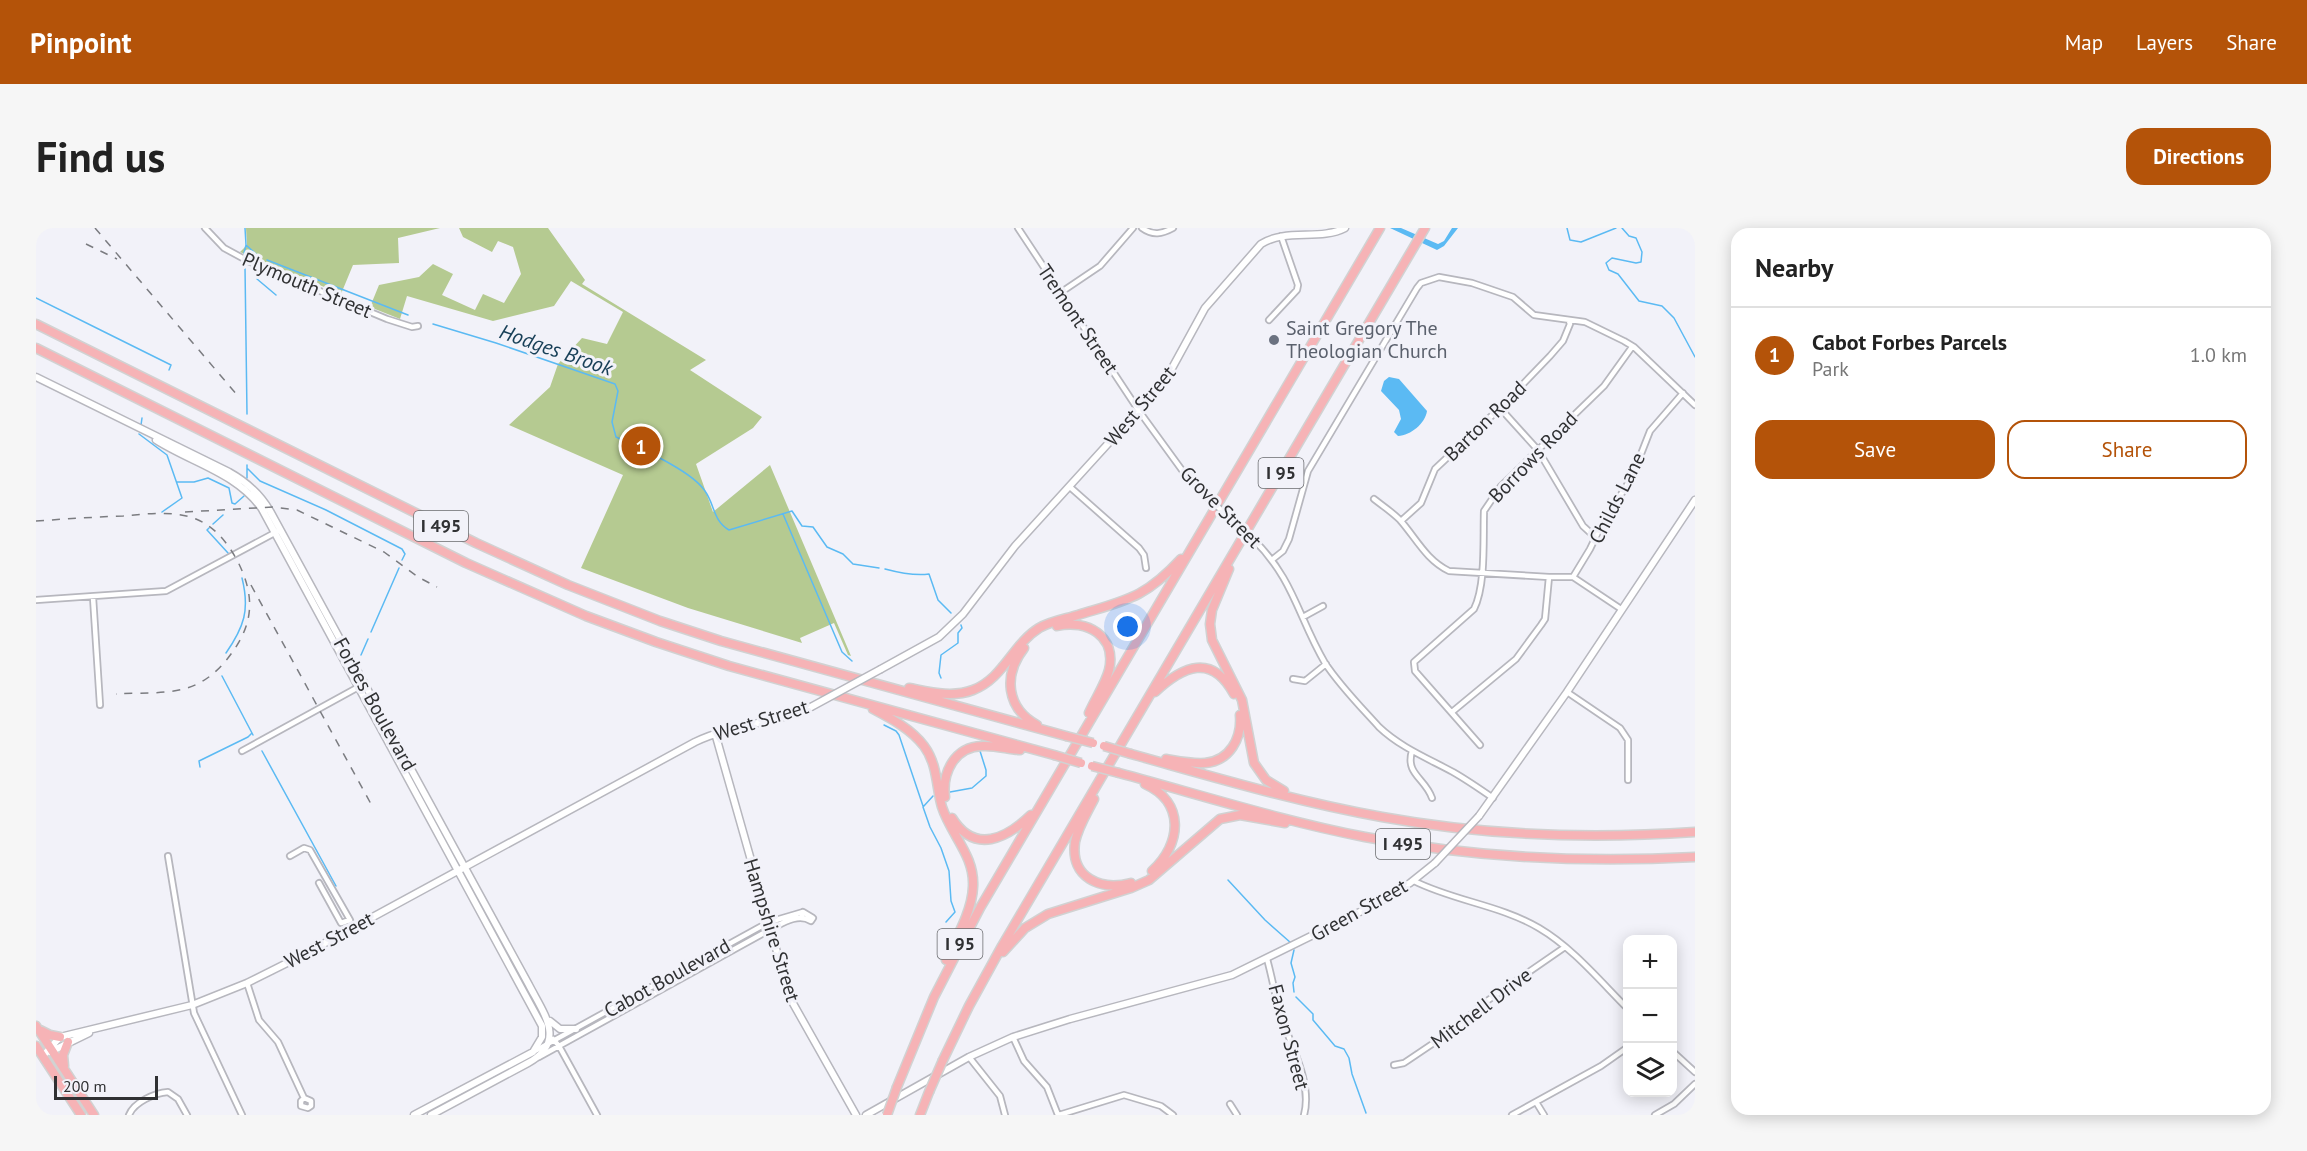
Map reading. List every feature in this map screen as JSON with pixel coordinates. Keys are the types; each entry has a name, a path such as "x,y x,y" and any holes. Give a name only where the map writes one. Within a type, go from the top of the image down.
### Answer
{"highway":[{"name":"I 95","path":"887,1115 934,997 974,919 1379,230"},
{"name":"I 95","path":"920,1115 943,1060 975,995 1424,230"},
{"name":"I 495","path":"36,324 476,543 568,585 691,631 864,681 1333,807 1421,823 1516,833 1599,836 1695,832"},
{"name":"I 495","path":"36,348 520,588 585,616 680,650 1081,763 1351,834 1446,850 1528,858 1591,860 1695,857"},
{"path":"1242,539 1213,607 1210,624 1213,642 1242,698 1251,752 1260,773 1279,789 1333,807"},
{"path":"864,681 946,694 975,689 994,676 1025,639 1037,630 1052,622 1126,600 1144,592 1164,577 1192,547"},
{"path":"1066,736 1042,728 1025,717 1014,703 1010,686 1013,667 1025,647 1040,633 1062,625 1079,624 1092,628 1102,638 1109,653 1108,673 1090,710 1083,732"},
{"path":"1131,754 1199,764 1208,763 1228,753 1239,736 1240,716 1236,698 1224,680 1211,670 1197,667 1182,671 1169,678 1148,698"},
{"path":"856,701 902,726 924,746 934,766 943,810 970,864 973,881 972,900 946,960 934,997"},
{"path":"1038,808 1004,836 988,839 975,837 959,828 951,815 945,794 946,774 958,755 977,746 1054,755"},
{"path":"1105,771 1078,832 1075,849 1077,861 1084,874 1106,886 1130,883 1151,872 1168,852 1175,828 1172,808 1162,795 1150,786 1119,773"},
{"path":"975,995 1009,945 1036,920 1059,909 1143,883 1222,818 1243,815 1351,834"},
{"path":"37,1027 50,1035 60,1036"},
{"path":"37,1027 94,1115"},
{"path":"66,1072 63,1055 68,1042"},
{"path":"36,1046 81,1115"}],"street":[{"name":"Plymouth Street","path":"205,228 224,248 249,261 376,315 412,327 418,326"},
{"name":"Tremont Street","path":"1018,228 1139,411"},
{"path":"1060,293 1100,266 1132,228"},
{"path":"1142,228 1155,234 1173,228"},
{"name":"West Street","path":"43,1056 60,1036 192,1005 247,983 715,733 789,716 811,707 939,637 972,604 1015,546 1139,411 1171,372 1198,318 1214,296 1261,244 1281,236 1335,232 1345,228"},
{"path":"1269,320 1297,290 1298,285 1281,236"},
{"path":"1273,559 1283,552 1289,539 1308,471 1421,283 1444,277 1472,283 1513,297 1534,315 1585,322 1624,340 1695,405"},
{"name":"Barton Road","path":"1401,521 1421,503 1435,469 1500,408 1563,341 1570,324 1569,321"},
{"name":"Borrows Road","path":"1452,712 1415,671 1413,662 1474,609 1481,573 1484,511 1501,486 1604,386 1632,347"},
{"name":"Forbes Boulevard","path":"36,377 242,479 259,494 264,508 361,686 545,1016 551,1041"},
{"name":"Childs Lane","path":"1573,576 1632,477 1650,431 1683,393"},
{"path":"1500,408 1538,450 1583,526 1595,537"},
{"name":"Grove Street","path":"1139,411 1179,466 1208,498 1273,559 1326,664 1379,727 1388,736 1412,751 1454,773 1493,798"},
{"path":"1070,487 1139,548 1144,555 1146,568"},
{"path":"1374,500 1401,521 1422,549 1449,571 1549,577 1573,576 1621,609"},
{"name":"Green Street","path":"866,1115 969,1057 1013,1037 1232,975 1378,903 1414,881 1435,863 1493,798 1695,500"},
{"path":"36,600 166,591 278,532"},
{"path":"1480,745 1452,712 1516,659 1536,633 1545,619 1549,577"},
{"path":"93,597 100,705"},
{"path":"1303,617 1323,606"},
{"path":"1293,680 1305,681 1326,664"},
{"path":"242,751 361,686"},
{"path":"1567,692 1620,728 1628,740 1628,780"},
{"name":"Hampshire Street","path":"715,733 790,998 856,1115"},
{"path":"1412,751 1410,767 1429,789 1432,798"},
{"path":"290,856 304,848 310,850 354,927"},
{"path":"168,856 192,1005 242,1115"},
{"name":"Forbes Boulevard","path":"461,868 551,1041"},
{"path":"1414,881 1539,928 1565,947 1623,1004"},
{"path":"319,883 341,923 350,920"},
{"name":"Cabot Boulevard","path":"533,1052 770,926 803,915"},
{"name":"Cabot Boulevard","path":"539,1057 770,926"},
{"name":"Mitchell Drive","path":"1394,1065 1404,1063 1456,1028 1484,1003 1565,947"},
{"name":"Faxon Street","path":"1267,959 1281,1016 1299,1063 1305,1094 1304,1115"},
{"path":"247,983 259,1020 278,1042 304,1098"},
{"path":"545,1016 558,1028 576,1029"},
{"name":"West Street","path":"51,1049 110,1026"},
{"path":"432,1113 533,1052 542,1040 543,1028"},
{"path":"1013,1037 1024,1061 1047,1086 1058,1115 1124,1095 1161,1106 1173,1115"},
{"path":"414,1115 432,1113 539,1057 551,1041 559,1046 597,1115"},
{"path":"1512,1115 1601,1066 1623,1051"},
{"path":"1677,1056 1695,1072"},
{"path":"969,1057 1000,1096 1005,1115"},
{"path":"1655,1115 1674,1104 1695,1084"},
{"path":"129,1115 131,1109 138,1103 168,1092 177,1097 187,1115"},
{"path":"1536,1102 1544,1115"},
{"path":"1230,1104 1237,1115"}],"green space":[{"path":"246,228 440,228 398,238 399,263 353,265 341,294 240,252 247,245"},
{"path":"459,228 548,228 585,280 582,284 706,360 690,370 762,417 753,428 696,464 713,512 770,465 851,656 848,655 834,623 800,638 802,643 688,608 581,568 623,475 509,425 550,387 558,364 582,338 607,344 623,312 571,281 554,306 493,321 407,296 400,319 370,307 379,285 419,277 433,264 453,274 442,295 475,310 483,294 504,303 521,274 513,247 498,241 492,252 463,237"}],"water":[{"path":"1390,228 1401,228 1438,244 1444,241 1452,228 1458,228 1444,246 1437,250"},
{"path":"1389,377 1399,379 1427,411 1420,424 1412,431 1398,436 1394,432 1401,419 1399,410 1381,391 1384,381"}],"waterway":[{"name":"Hodges Brook","path":"245,228 246,245 257,255"},
{"path":"1567,228 1570,240 1581,242 1616,228"},
{"path":"1622,228 1629,236 1636,238 1642,252 1641,262 1612,258 1606,263 1609,270 1618,274 1639,301 1662,306 1674,318 1695,357"},
{"name":"Hodges Brook","path":"244,253 246,245"},
{"name":"Hodges Brook","path":"267,260 408,315"},
{"path":"245,267 247,414"},
{"path":"257,279 276,295"},
{"path":"36,298 171,365 169,370"},
{"name":"Hodges Brook","path":"433,324 615,384 618,391 612,422 616,437 664,460 698,483 708,496 720,522 729,530 792,511 802,526 813,527 827,547 843,554 853,564 879,568"},
{"path":"141,425 142,418"},
{"path":"139,434 167,455 182,498 162,512"},
{"path":"247,465 247,478"},
{"path":"248,469 260,481 326,510 402,549 405,554 402,560"},
{"path":"177,482 194,482 208,478 229,488 232,503 235,504 244,496"},
{"path":"783,514 842,652 852,661"},
{"path":"213,524 223,515"},
{"path":"209,528 207,530 228,553"},
{"path":"371,632 399,568"},
{"name":"Hodges Brook","path":"885,569 907,574 929,574 938,600 951,613"},
{"path":"226,653 244,618 245,600 242,578"},
{"name":"Hodges Brook","path":"941,678 939,673 941,655 958,643 961,625"},
{"path":"361,655 368,639"},
{"path":"222,676 253,735"},
{"path":"884,725 899,735 923,806"},
{"path":"200,767 199,761 252,733"},
{"path":"262,751 336,886"},
{"name":"Hodges Brook","path":"950,792 972,788 986,776 980,751"},
{"name":"Hodges Brook","path":"933,796 923,807 949,871 951,901 955,912 946,922"},
{"path":"1228,880 1265,920 1291,943"},
{"path":"1294,950 1291,963 1295,977 1294,992"},
{"path":"1296,997 1313,1014 1313,1020 1335,1046 1344,1049 1349,1058 1352,1074 1366,1113"}],"railway":[{"path":"95,228 238,396"},
{"path":"86,244 117,259"},
{"path":"185,512 273,507 297,510 384,552 418,577 437,587"},
{"path":"36,521 178,514 196,519 209,526 225,541 237,560 247,586 249,611 243,634 222,665 205,680 181,690 116,694"},
{"path":"251,585 371,804"}],"place":[{"name":"Saint Gregory The Theologian Church","path":"1274,340"},
{"name":"Cabot Forbes Parcels","path":"641,446"}]}
